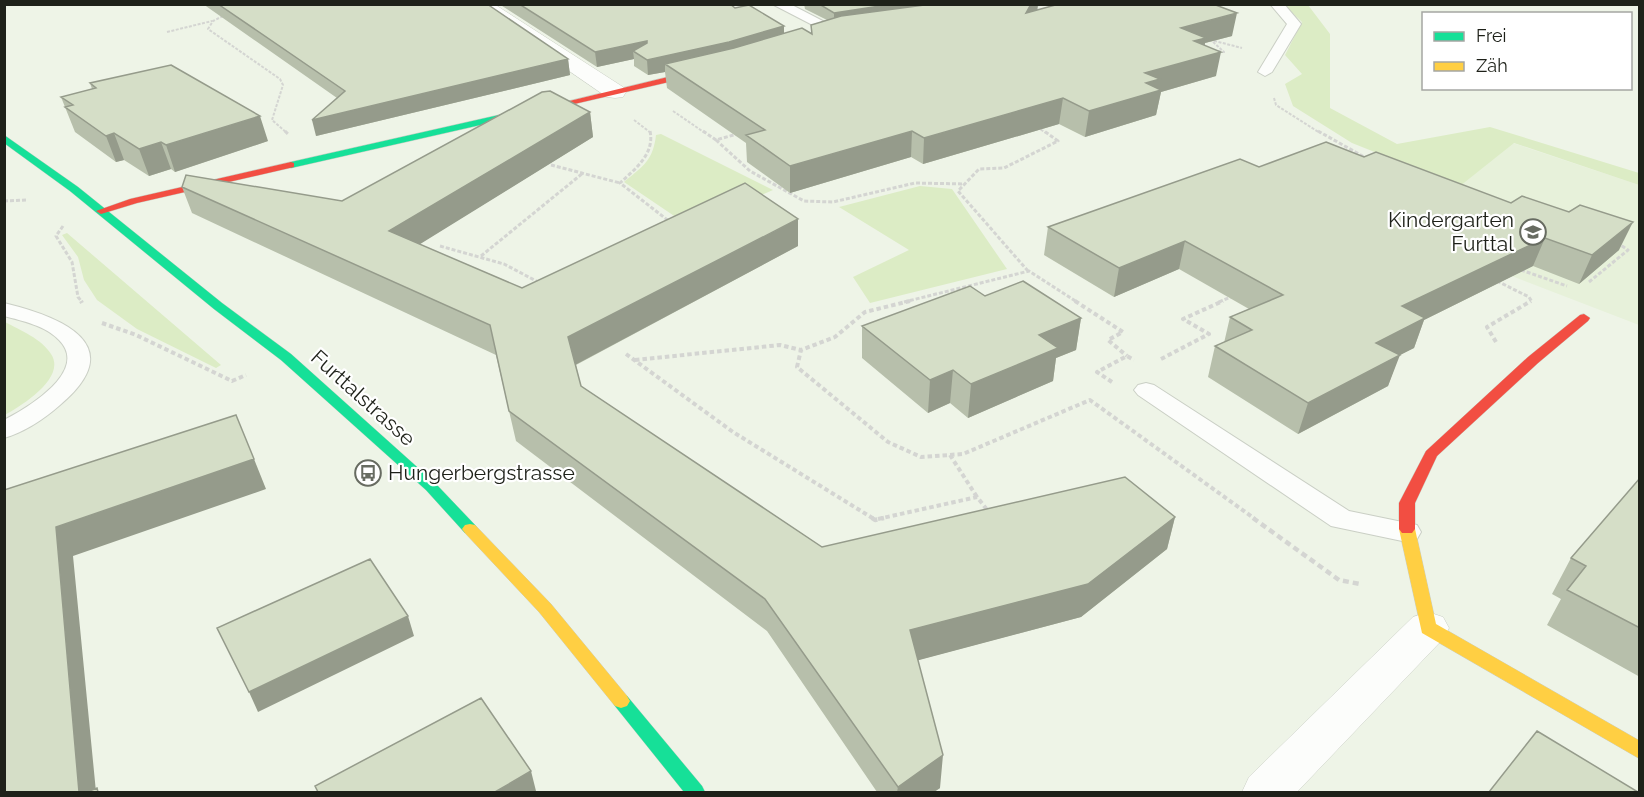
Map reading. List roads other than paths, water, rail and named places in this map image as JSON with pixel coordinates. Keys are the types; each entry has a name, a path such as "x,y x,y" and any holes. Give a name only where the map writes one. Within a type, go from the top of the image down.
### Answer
{"street":[{"path":"481,4 615,92"},
{"path":"984,11 1048,4"},
{"path":"812,38 855,29"},
{"path":"101,211 134,201 724,67"},
{"name":"Furttalstrasse","path":"4,138 101,211 218,306 286,357 431,487 545,609 695,792"},
{"path":"1584,318 1533,360 1431,454 1407,503 1407,532 1418,594 1428,628 1640,751"},
{"path":"1266,792 1428,628"}],"lane":[{"path":"778,4 837,32"},
{"path":"1265,72 1273,54 1285,40 1294,24 1276,4"},
{"path":"4,309 40,320 64,332 73,341 78,352 78,364 70,381 56,397 35,414 4,430"},
{"path":"1146,390 1341,519 1407,532"}],"place":[{"name":"Kindergarten Furttal","path":"1533,232"},
{"name":"Hungerbergstrasse","path":"368,473"}]}
